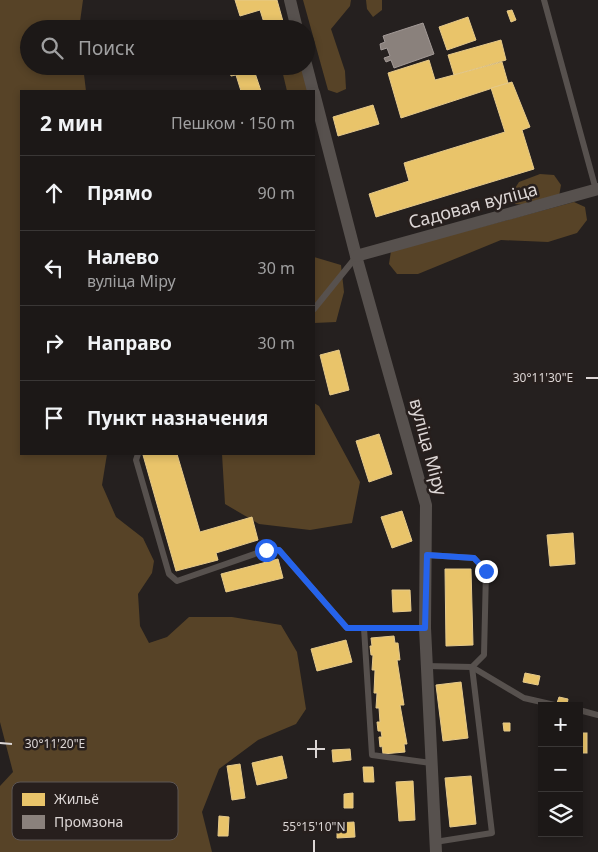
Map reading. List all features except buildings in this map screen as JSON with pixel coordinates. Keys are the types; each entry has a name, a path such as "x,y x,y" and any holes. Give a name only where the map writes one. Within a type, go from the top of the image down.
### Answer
{"street":[{"path":"290,0 295,20"},
{"name":"вуліца Міру","path":"309,75 312,90"},
{"name":"вуліца Міру","path":"315,102 426,505 426,666 436,847"},
{"name":"Садовая вуліца","path":"356,256 597,192"}],"lane":[{"path":"544,0 597,192"},
{"path":"315,308 356,256"},
{"path":"138,455 136,460 169,574 177,581 266,550 279,550 347,628 425,628"},
{"path":"427,555 474,558 486,571 484,655 472,667"},
{"path":"364,628 372,755 431,762"},
{"path":"426,666 472,667 524,698 542,702"},
{"path":"436,847 492,833 472,667"},
{"path":"583,711 598,715"}],"shaded area":[{"path":"0,0 83,0 80,20 20,20 20,75 84,75 86,90 20,90 20,455 107,455 102,485 116,517 143,538 154,561 152,573 138,594 140,626 149,643 167,637 189,617 232,617 281,625 297,652 306,709 296,724 258,740 219,769 202,812 212,852 0,852 0,786 13,772 0,722"},
{"path":"303,0 351,0 350,6 331,29 345,71 346,89 337,93 328,90 315,43 315,20 309,20"},
{"path":"366,0 382,0 382,10 373,17 367,9"},
{"path":"283,75 305,75 308,90 287,90"},
{"path":"540,174 554,175 561,185 559,196 526,205 515,204 512,193 519,182"},
{"path":"574,202 585,207 587,220 577,233 548,242 501,240 418,274 397,274 389,264 391,251"},
{"path":"315,257 341,265 344,292 336,322 315,323"},
{"path":"315,404 319,406 360,482 352,523 310,530 259,524 225,504 222,455 315,455"}],"route":[{"path":"266,550 279,550 347,628 425,628 427,555 474,558 486,571"}]}
